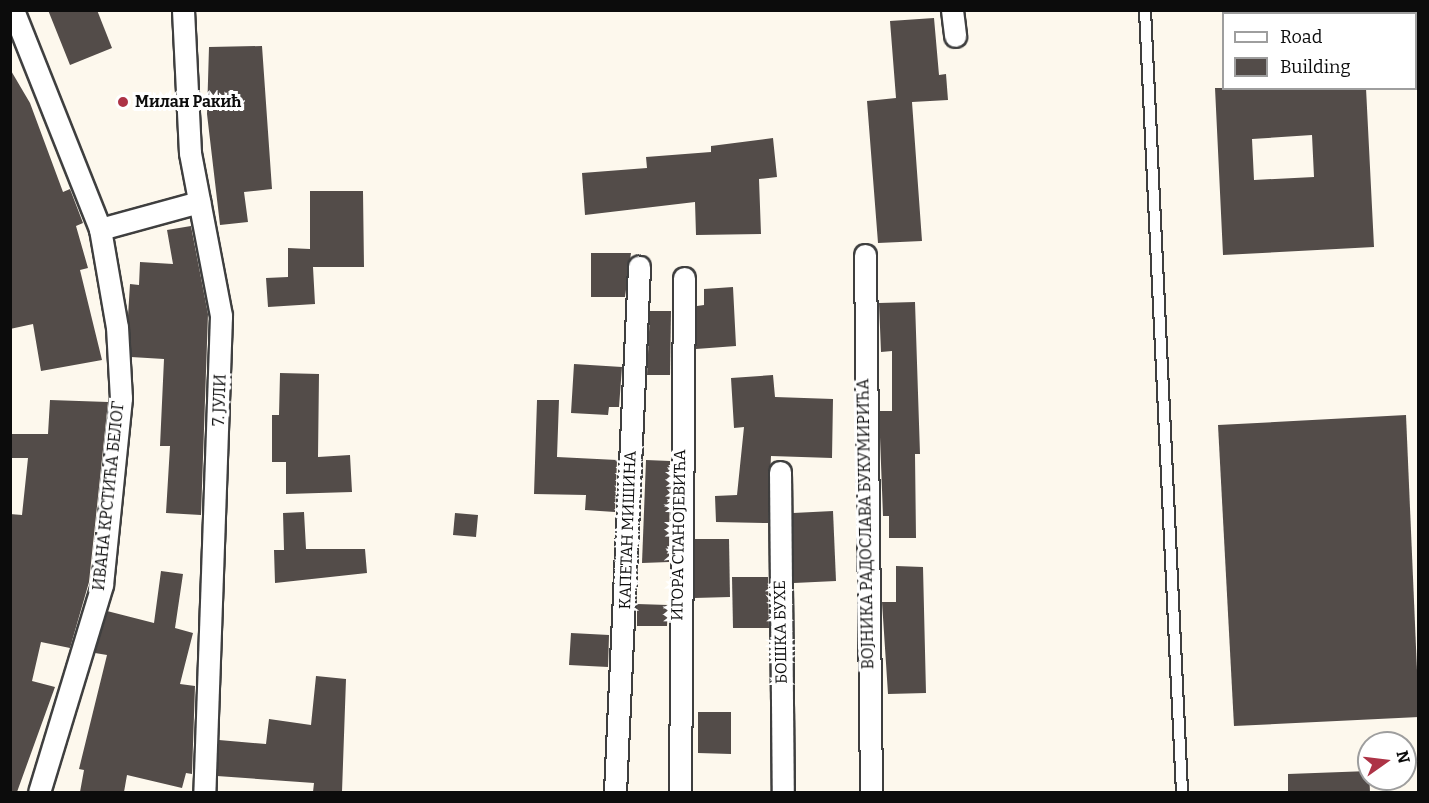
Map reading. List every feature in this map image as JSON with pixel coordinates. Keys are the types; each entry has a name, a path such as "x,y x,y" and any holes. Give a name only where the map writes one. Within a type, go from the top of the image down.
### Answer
{"street":[{"name":"ИВАНА КРСТИЋА БЕЛОГ","path":"13,10 100,229 117,327 121,398 102,585 39,792"},
{"name":"7. ЈУЛИ","path":"183,10 187,125 199,202 215,261 221,316 204,792"},
{"path":"952,10 955,36"},
{"path":"100,229 199,202"},
{"name":"ВОЈНИКА РАДОСЛАВА БУКУМИРИЋА","path":"865,255 871,792"},
{"name":"КАПЕТАН МИШИНА","path":"615,792 639,267"},
{"name":"ИГОРА СТАНОЈЕВИЋА","path":"680,792 684,278"},
{"name":"БОШКА БУХЕ","path":"780,472 783,792"}],"lane":[{"path":"1145,10 1182,792"}],"building":[{"path":"48,10 97,10 112,48 70,65"},
{"path":"934,18 939,75 946,74 948,100 912,102 922,241 878,243 867,101 896,98 890,21"},
{"path":"262,46 272,189 244,192 248,222 220,225 207,114 209,47"},
{"path":"10,69 30,103 63,192 70,189 83,223 76,226 88,268 80,270 102,360 41,371 33,324 10,329"},
{"path":"1215,88 1222,88 1222,90 1366,90 1374,247 1223,255","holes":["1312,135 1314,177 1254,180 1252,139"]},
{"path":"773,138 777,177 759,179 761,234 696,235 695,202 585,215 582,173 647,168 646,157 711,152 711,146"},
{"path":"310,191 363,191 364,267 313,267 315,304 268,307 266,278 288,277 288,248 310,249"},
{"path":"191,226 208,314 201,515 166,513 170,446 160,446 164,359 131,357 128,316 130,284 139,285 140,262 173,264 167,230"},
{"path":"591,253 631,253 625,297 591,297"},
{"path":"733,287 736,346 696,349 697,306 704,305 704,289"},
{"path":"915,302 920,454 915,454 916,538 889,538 889,516 883,516 879,411 892,411 892,351 881,352 879,303"},
{"path":"650,311 671,311 670,375 647,375"},
{"path":"574,364 622,367 619,407 609,407 608,415 571,413"},
{"path":"280,373 319,374 318,457 350,455 352,492 286,494 286,462 272,462 272,415 279,415"},
{"path":"773,375 775,397 833,399 832,458 771,456 768,523 716,522 715,496 737,495 744,427 734,428 731,378"},
{"path":"50,400 108,402 89,582 70,648 41,642 32,681 55,687 17,792 10,792 10,514 22,515 28,458 10,458 10,434 48,434"},
{"path":"537,400 559,400 557,457 617,460 615,512 585,510 586,495 534,494"},
{"path":"1406,415 1419,717 1234,726 1218,425"},
{"path":"646,460 670,461 669,562 642,563"},
{"path":"833,511 836,581 794,583 793,513"},
{"path":"304,512 306,549 365,549 367,573 275,583 274,550 284,550 283,513"},
{"path":"455,513 478,515 476,537 453,535"},
{"path":"695,539 729,539 730,597 694,598"},
{"path":"896,566 923,567 926,693 888,694 882,602 896,602"},
{"path":"161,571 183,574 175,628 193,633 180,684 195,686 192,774 186,773 182,788 127,775 124,792 80,792 84,770 79,769 107,655 95,653 107,611 154,623"},
{"path":"732,577 768,577 769,628 733,628"},
{"path":"637,604 668,605 667,626 637,626"},
{"path":"571,633 609,635 608,667 569,665"},
{"path":"316,676 346,679 342,792 313,792 314,783 217,776 219,740 266,744 269,719 311,725"},
{"path":"698,712 731,712 731,754 698,753"},
{"path":"1357,771 1357,791 1370,792 1288,792 1288,774"}],"place":[{"name":"Милан Ракић","path":"123,102"}]}
